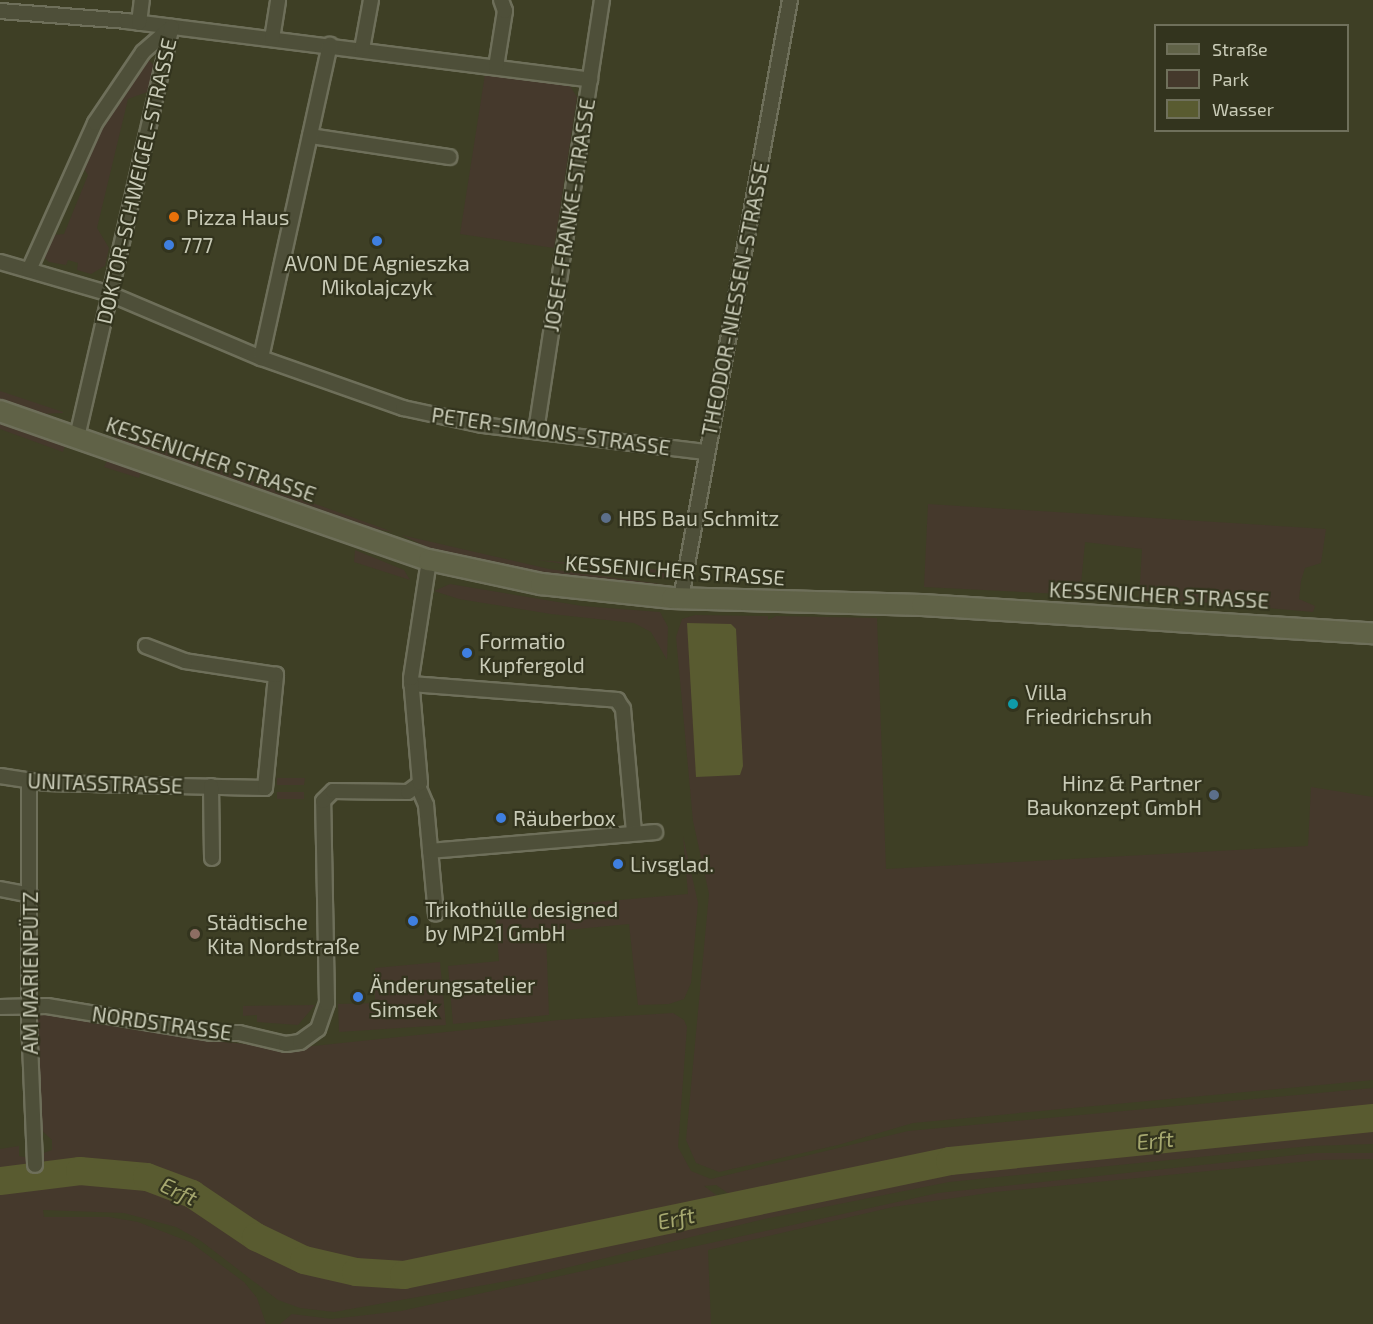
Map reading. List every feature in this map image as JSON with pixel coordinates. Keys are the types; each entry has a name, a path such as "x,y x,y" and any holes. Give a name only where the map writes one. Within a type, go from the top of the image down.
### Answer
{"main road":[{"name":"KESSENICHER STRASSE","path":"0,411 429,560 567,588 681,598 922,605 1373,633"}],"street":[{"path":"139,23 142,0"},
{"path":"272,39 278,0"},
{"path":"362,49 371,0"},
{"path":"496,67 505,11 501,0"},
{"name":"JOSEF-FRANKE-STRASSE","path":"536,431 602,0"},
{"name":"THEODOR-NIESSEN-STRASSE","path":"681,598 790,0"},
{"path":"0,11 139,23 330,45 590,80"},
{"name":"DOKTOR-SCHWEIGEL-STRASSE","path":"29,270 95,123 143,52 172,27"},
{"name":"DOKTOR-SCHWEIGEL-STRASSE","path":"76,437 172,27"},
{"path":"261,358 330,45"},
{"path":"310,136 448,157"},
{"name":"PETER-SIMONS-STRASSE","path":"0,262 110,294 261,358 403,408 456,421 706,452"},
{"path":"429,560 420,597 411,684 418,786 426,805 436,914"},
{"name":"UNITASSTRASSE","path":"0,776 29,782 265,788 276,675 185,661 146,646"},
{"path":"411,684 617,700 623,709 634,833"},
{"name":"AM MARIENPÜTZ","path":"29,782 30,1005 35,1165"},
{"name":"UNITASSTRASSE","path":"211,786 212,858"},
{"name":"NORDSTRASSE","path":"0,1007 30,1005 211,1033 239,1033 286,1044 300,1042 318,1029 327,1003 324,797 333,791 408,792 418,786"},
{"path":"430,851 655,832"},
{"path":"0,890 30,895"}],"green space":[{"path":"148,59 155,67 150,91 128,99 97,228 109,248 105,266 91,274 77,270 78,263 68,260 66,265 49,262 44,257 52,235 64,234 88,175 80,163 100,125"},
{"path":"485,74 570,86 577,97 554,248 460,234"},
{"path":"0,391 63,413 39,414 0,400"},
{"path":"0,424 65,446 63,452 0,429"},
{"path":"118,431 393,532 359,526 229,482 114,439"},
{"path":"107,461 141,472 139,478 104,467"},
{"path":"928,504 1326,529 1321,563 1305,568 1301,581 1299,599 1315,606 1313,612 1200,602 1139,601 1142,549 1085,542 1080,595 924,587"},
{"path":"401,535 549,569 668,585 555,579 438,552"},
{"path":"355,550 404,570 410,580 354,562"},
{"path":"537,560 665,570 676,562 675,580"},
{"path":"450,584 582,606 660,612 668,627 667,660 651,632 634,623 551,614 459,599 434,591"},
{"path":"695,615 768,616 768,620 776,616 877,618 886,869 1308,846 1311,787 1373,797 1373,1080 913,1123 838,1145 719,1172 696,1163 686,1140 709,894 693,821 676,637 682,619"},
{"path":"277,778 305,778 304,785 277,785"},
{"path":"277,792 304,792 304,799 277,799"},
{"path":"683,836 698,903 691,983 684,999 669,1004 638,1005 629,924 546,932 549,1015 453,1024 448,966 499,961 495,911 688,894"},
{"path":"440,962 446,1025 339,1032 338,1004 375,1003 375,968"},
{"path":"315,1005 298,1025 257,1022 257,1015 243,1016 243,1006"},
{"path":"41,1012 149,1028 178,1036 285,1049 559,1020 673,1013 684,1020 687,1027 678,1147 691,1171 711,1179 908,1131 1373,1088 1373,1113 1221,1124 971,1151 735,1198 716,1185 704,1186 723,1200 462,1259 402,1268 336,1262 295,1249 170,1176 99,1164 38,1169 40,1181 123,1180 164,1188 192,1202 256,1245 300,1265 385,1283 444,1276 949,1167 1373,1125 1373,1144 1310,1146 949,1182 760,1220 529,1277 334,1312 300,1308 278,1300 201,1241 176,1227 124,1213 43,1210 44,1217 109,1217 138,1222 190,1242 244,1282 257,1298 266,1324 0,1324 0,1149 19,1146 19,1156 29,1158 52,1150 52,1140 39,1128 35,1019"},
{"path":"1315,1153 1373,1153 1373,1159 1320,1160 995,1192 893,1207 708,1250 711,1324 280,1324 292,1314 332,1319 401,1311 938,1193"}],"water":[{"path":"687,623 731,624 736,629 743,766 740,775 696,777"}],"waterway":[{"name":"Erft","path":"0,1181 80,1171 147,1177 192,1194 256,1237 304,1260 356,1272 404,1275 950,1161 1373,1118"}],"place":[{"name":"Pizza Haus","path":"174,217"},
{"name":"AVON DE Agnieszka Mikolajczyk","path":"377,241"},
{"name":"777","path":"169,245"},
{"name":"HBS Bau Schmitz","path":"606,518"},
{"name":"Formatio Kupfergold","path":"467,653"},
{"name":"Villa Friedrichsruh","path":"1013,704"},
{"name":"Hinz & Partner Baukonzept GmbH","path":"1214,795"},
{"name":"Räuberbox","path":"501,818"},
{"name":"Livsglad.","path":"618,864"},
{"name":"Trikothülle designed by MP21 GmbH","path":"413,921"},
{"name":"Städtische Kita Nordstraße","path":"195,934"},
{"name":"Änderungsatelier Simsek","path":"358,997"}]}
